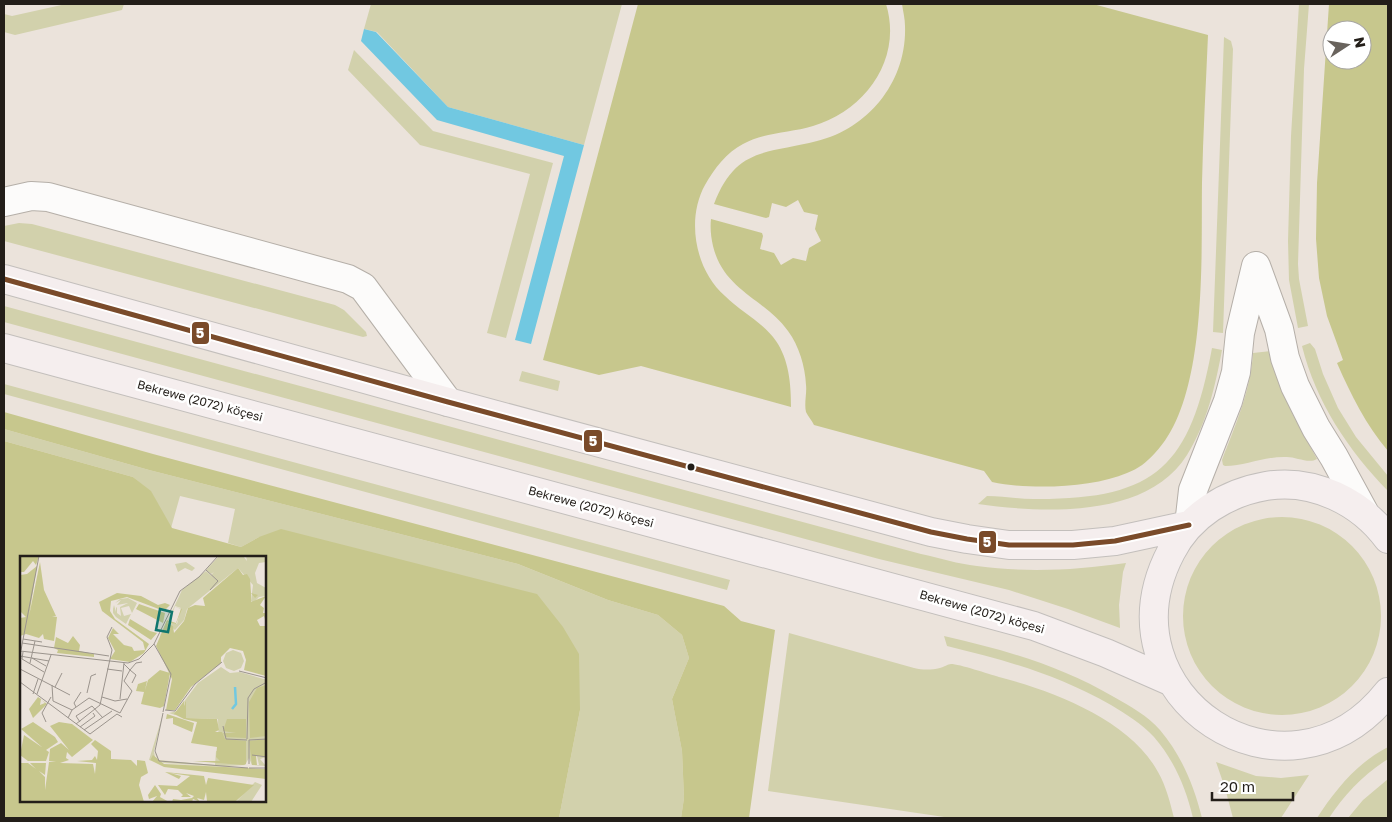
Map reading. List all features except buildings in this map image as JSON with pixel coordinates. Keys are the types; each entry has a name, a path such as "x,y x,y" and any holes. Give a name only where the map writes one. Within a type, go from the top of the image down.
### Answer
{"main road":[{"name":"Bekrewe (2072) köçesi","path":"4,279 448,402 932,532 1009,545 1073,545 1115,541 1189,525"},
{"name":"Bekrewe (2072) köçesi","path":"4,348 1034,626 1099,650 1172,682"},
{"name":"Bekrewe (2072) köçesi","path":"1380,529 1344,499 1322,490 1274,485 1250,489 1228,497 1207,509 1189,525 1174,544 1163,566 1156,589 1154,613 1155,636 1162,660 1172,682 1186,701 1204,718 1223,731 1246,740 1269,745 1317,742 1360,721 1385,700"}],"street":[{"path":"4,202 31,196 48,197 348,279 363,288 448,402"},
{"path":"1189,525 1193,490 1228,401 1236,372 1240,333 1256,266 1279,329 1285,358 1295,386 1316,428 1380,529"}],"green space":[{"path":"66,4 124,4 122,10 15,35 4,32 4,14 12,16"},
{"path":"371,4 622,4 584,145 448,107 377,32 364,29"},
{"path":"638,4 886,4 890,24 889,44 884,63 875,80 863,95 849,108 832,119 813,126 760,137 737,147 717,167 699,198 695,228 700,258 715,285 725,296 765,328 776,341 784,356 788,372 791,407 641,366 599,375 543,360"},
{"path":"902,4 1093,4 1208,35 1202,164 1201,286 1193,363 1185,398 1172,429 1146,462 1127,473 1079,485 1042,487 1007,485 992,482 984,471 814,425 806,412 804,371 801,357 792,337 768,310 735,284 718,261 713,246 711,219 762,233 760,249 774,253 781,265 793,258 806,261 809,248 821,241 815,229 818,215 804,212 798,200 786,207 772,203 769,217 766,218 714,204 723,185 732,172 743,162 769,151 836,135 868,113 892,83 899,65 904,46 905,26"},
{"path":"1299,4 1309,4 1304,69 1298,264 1308,326 1298,328 1289,280 1288,241 1291,136"},
{"path":"1329,4 1388,4 1388,451 1360,409 1337,363 1343,360 1327,316 1319,278 1316,239 1317,183 1325,70 1372,70 1372,20 1328,20"},
{"path":"1224,37 1231,41 1233,49 1223,333 1213,332"},
{"path":"354,50 433,131 553,163 506,338 487,333 530,174 420,145 348,70"},
{"path":"19,223 32,224 335,305 344,310 366,332 367,336 363,337 4,241 4,226"},
{"path":"4,306 921,554 970,565 1033,570 1070,569 1126,563 1119,605 1120,628 1009,590 879,559 4,322"},
{"path":"1310,343 1315,349 1323,374 1338,408 1356,437 1388,476 1388,491 1347,442 1325,406 1308,367 1302,346"},
{"path":"1212,348 1222,350 1213,391 1200,430 1187,455 1169,476 1147,491 1120,501 1092,507 1032,509 978,504 987,496 1033,499 1075,498 1110,493 1138,483 1160,468 1178,448 1192,422 1203,389"},
{"path":"1271,351 1283,391 1293,415 1317,459 1310,461 1291,457 1279,457 1225,466 1222,460 1246,394 1253,353"},
{"path":"522,371 560,381 558,391 519,381"},
{"path":"4,384 730,580 727,590 4,394"},
{"path":"4,412 153,454 724,606 741,621 775,630 749,818 681,818 684,798 682,751 672,699 689,658 682,635 658,615 608,600 518,564 149,470 4,429"},
{"path":"4,429 149,470 518,564 608,600 658,615 682,635 689,658 672,699 682,751 684,798 681,818 559,818 580,710 259,537 241,547 228,543 235,509 180,496 171,528 151,492 133,477 4,441"},
{"path":"4,441 133,477 151,491 172,528 241,547 259,537 281,529 537,594 563,627 579,654 580,710 559,818 4,818"},
{"path":"1272,517 1292,517 1301,518 1329,528 1345,539 1359,553 1374,578 1380,597 1380,635 1370,663 1359,679 1345,693 1329,704 1311,711 1292,715 1272,715 1263,714 1235,704 1219,693 1205,679 1194,663 1187,645 1183,626 1183,606 1184,597 1194,569 1205,553 1219,539 1235,528 1253,521"},
{"path":"789,633 917,669 927,670 951,664 960,666 1043,690 1088,710 1129,737 1145,754 1158,772 1163,783 1174,818 951,818 768,791"},
{"path":"944,636 1010,653 1052,667 1093,686 1144,716 1160,730 1175,750 1191,783 1202,818 1193,818 1187,796 1168,755 1154,737 1134,720 1091,694 1051,677 991,657 947,646"},
{"path":"1388,747 1388,759 1356,785 1329,818 1317,818 1331,797 1357,769 1367,760"},
{"path":"1216,762 1256,776 1281,778 1309,775 1281,818 1233,818"},
{"path":"1388,779 1388,818 1348,818 1363,800"}],"water":[{"path":"364,29 376,32 448,107 584,145 531,344 515,340 564,156 437,120 361,41"}],"transit line":[{"name":"5","path":"4,279 448,402 931,532 1009,545 1073,545 1115,541 1189,525"}]}
